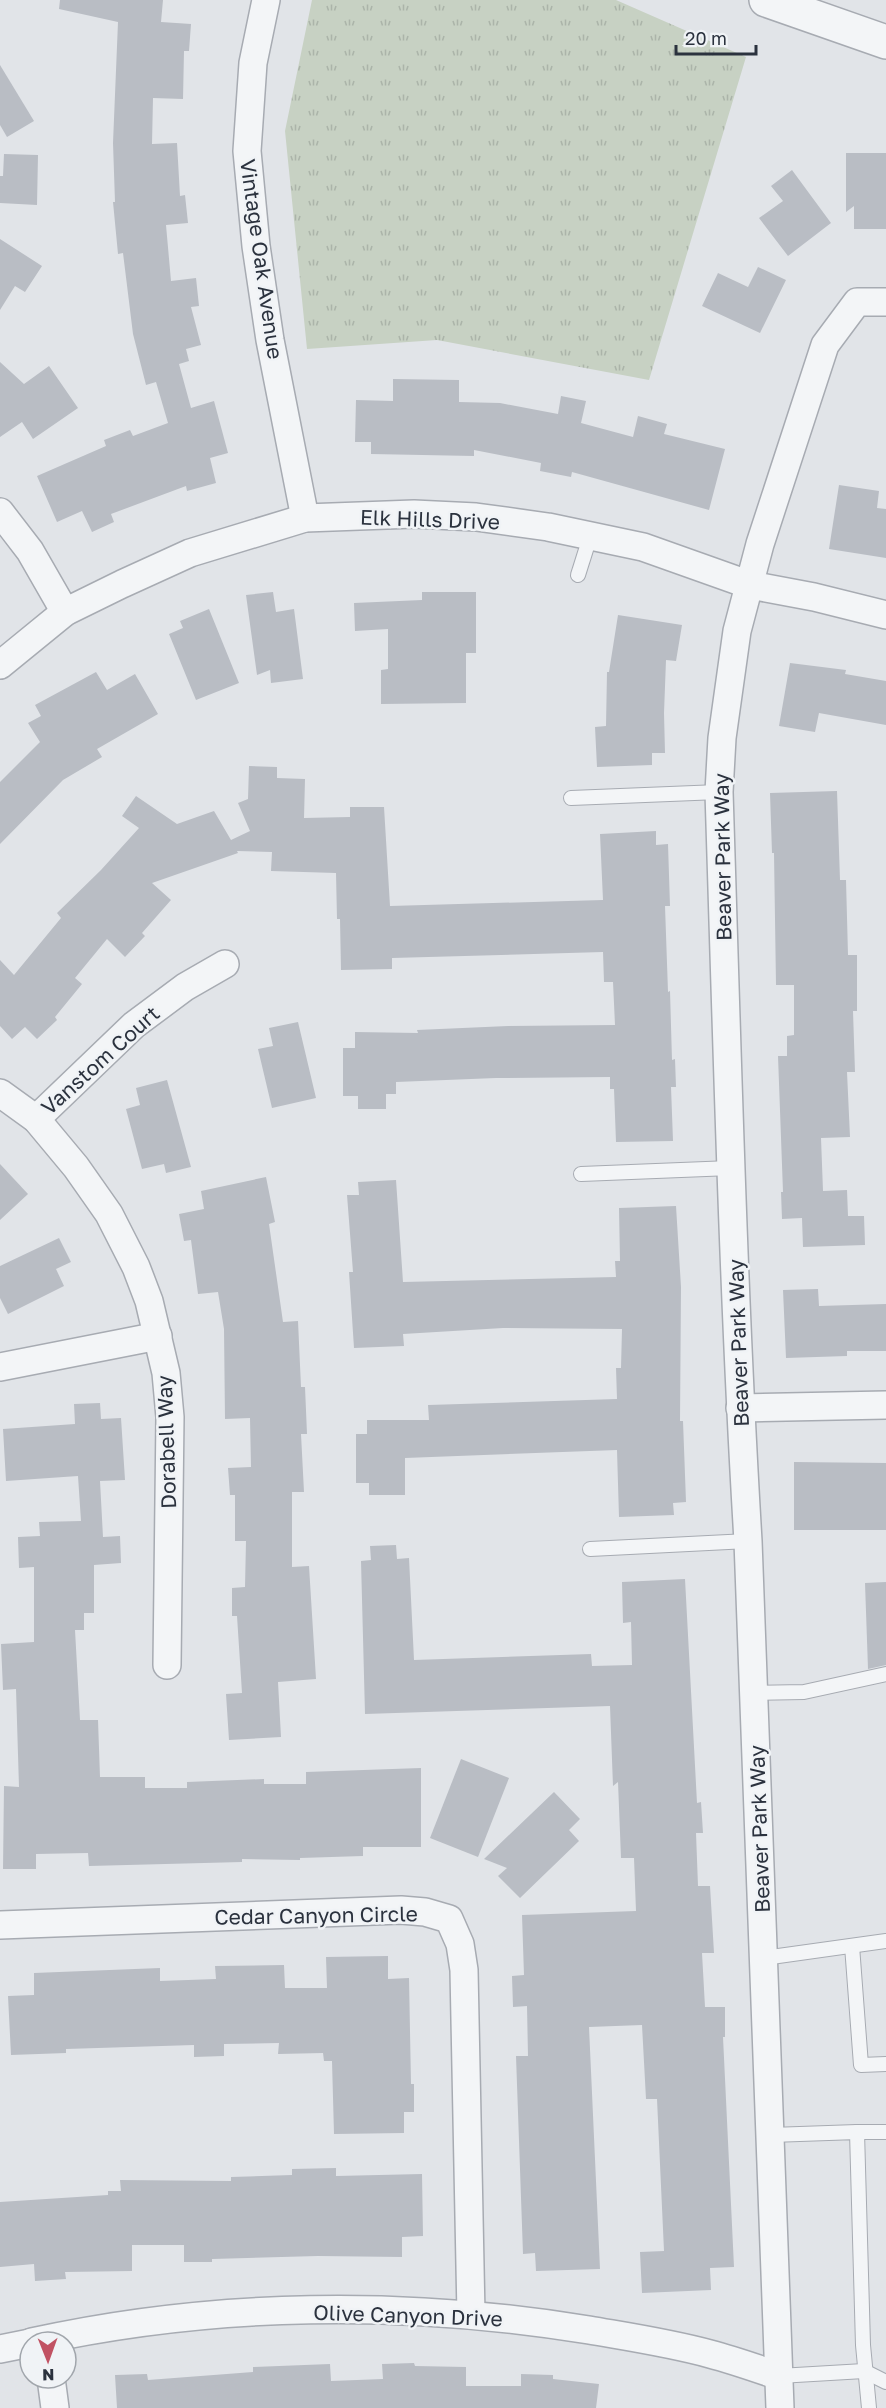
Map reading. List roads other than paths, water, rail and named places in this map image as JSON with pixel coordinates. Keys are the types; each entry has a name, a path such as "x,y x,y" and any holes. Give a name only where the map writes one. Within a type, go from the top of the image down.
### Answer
{"street":[{"name":"Vintage Oak Avenue","path":"266,0 253,63 247,151 256,246 270,340 305,518"},
{"path":"766,0 886,42"},
{"name":"Beaver Park Way","path":"780,2408 748,1541 740,1408 719,792 722,738 737,631 786,462 825,345 857,302 886,302"},
{"path":"0,512 30,551 65,612"},
{"name":"Elk Hills Drive","path":"0,665 65,612 190,553 305,518 414,514 476,517 548,527 643,547 750,585 814,597 886,615"},
{"name":"Vanstom Court","path":"36,1119 134,1024 185,987 225,964"},
{"name":"Dorabell Way","path":"0,1093 36,1119 76,1167 109,1214 136,1267 149,1302 166,1373 170,1417 167,1665"},
{"path":"0,1367 158,1336"},
{"path":"740,1408 886,1406"},
{"name":"Cedar Canyon Circle","path":"0,1925 401,1910 425,1912 449,1919 460,1944 464,1970 471,2315"},
{"name":"Olive Canyon Drive","path":"78,2334 142,2324 250,2312 359,2310 471,2315 549,2324 629,2337 709,2354 779,2376"},
{"name":"Olive Canyon Drive","path":"0,2349 18,2345"},
{"path":"53,2390 55,2408"}],"lane":[{"path":"578,575 590,537"},
{"path":"571,798 719,792"},
{"path":"581,1174 731,1168"},
{"path":"590,1549 748,1541"},
{"path":"754,1693 804,1692 886,1674"},
{"path":"764,1958 886,1941"},
{"path":"852,1946 861,2065 886,2064"},
{"path":"857,2132 864,2371 869,2408"},
{"path":"771,2135 886,2132"},
{"path":"779,2376 864,2371 886,2382"}]}
